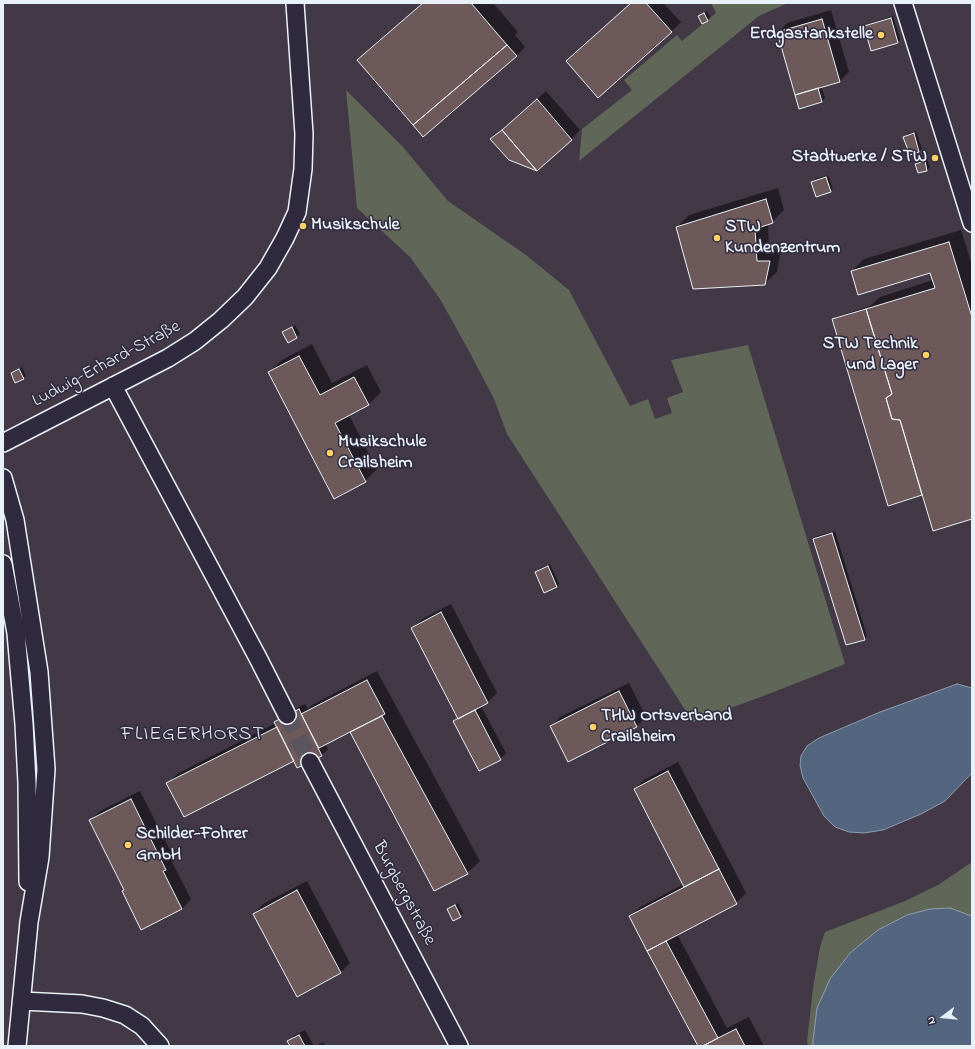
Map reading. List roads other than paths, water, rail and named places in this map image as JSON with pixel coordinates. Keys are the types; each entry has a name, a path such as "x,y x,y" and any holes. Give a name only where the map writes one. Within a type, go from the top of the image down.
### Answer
{"street":[{"name":"Ludwig-Erhard-Straße","path":"3,443 168,358 221,320 245,297 268,268 285,238 296,212 303,169 304,134 295,3"},
{"path":"903,3 972,223"},
{"path":"113,386 258,658 286,715"},
{"path":"3,434 16,433 31,429"},
{"path":"3,478 15,520 39,672 46,769 40,857 29,922 17,1046"},
{"path":"3,564 16,633 24,724 27,783 29,922"},
{"name":"Burgbergstraße","path":"310,762 459,1046"},
{"path":"22,1001 82,1004 103,1008 125,1015 142,1026 160,1046"}],"water":[{"path":"957,684 972,688 972,773 945,801 921,814 883,830 864,833 849,832 835,827 824,816 803,778 800,765 801,756 807,746 819,738 880,712"},
{"path":"950,908 972,916 972,1046 813,1046 817,1008 830,979 850,953 878,930 907,915 930,909"}],"tunnel":[{"path":"287,715 310,762"}],"place":[{"name":"Erdgastankstelle","path":"881,35"},
{"name":"Stadtwerke / STW","path":"935,158"},
{"name":"Musikschule","path":"303,226"},
{"name":"STW Kundenzentrum","path":"717,238"},
{"name":"STW Technik und Lager","path":"926,355"},
{"name":"Musikschule Crailsheim","path":"330,453"},
{"name":"THW Ortsverband Crailsheim","path":"593,727"},
{"name":"Schilder-Fohrer GmbH","path":"128,845"}],"district":[{"name":"FLIEGERHORST","path":"193,736"}]}
